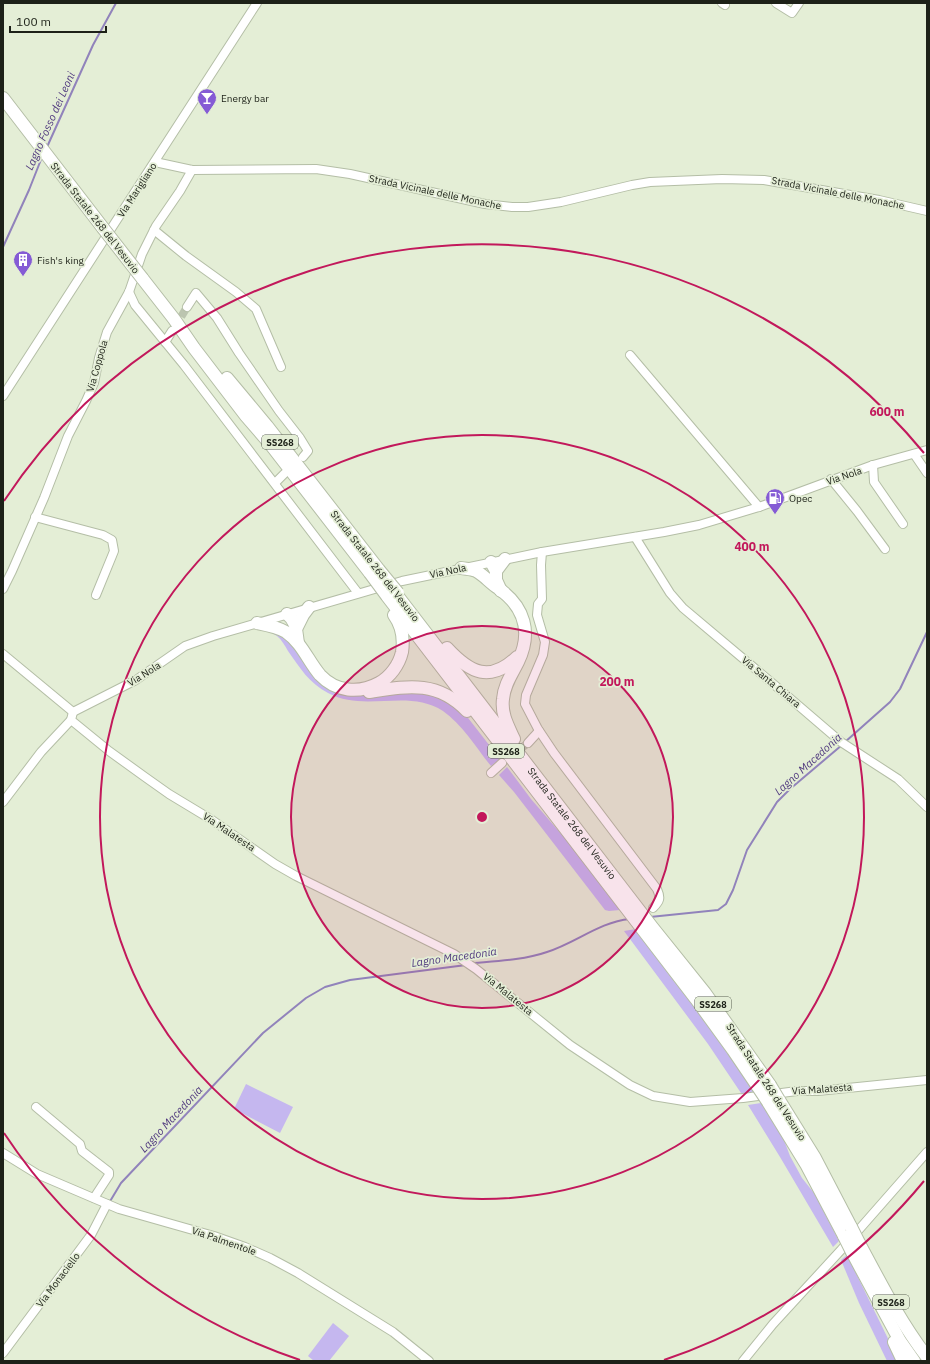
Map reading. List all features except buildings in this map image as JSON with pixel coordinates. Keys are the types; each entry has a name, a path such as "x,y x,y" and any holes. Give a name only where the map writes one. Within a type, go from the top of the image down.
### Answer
{"highway":[{"name":"Strada Statale 268 del Vesuvio","path":"3,98 142,278 173,325 194,348 341,536 567,816 711,1020 764,1086 774,1101 806,1164 848,1231 856,1247 874,1294 900,1341 914,1361"},
{"name":"Strada Statale 268 del Vesuvio","path":"173,325 199,346 268,426 371,573"},
{"path":"486,579 492,565 505,559"},
{"name":"SS268","path":"492,565 501,591"},
{"name":"SS268","path":"461,568 474,570 480,574 501,591 519,611 524,619 526,634 525,643 506,686 502,698 502,711 516,741 567,816"},
{"name":"Strada Statale 268 del Vesuvio","path":"390,595 515,763 630,905"},
{"name":"SS268","path":"390,595 460,662 470,669 480,672 496,671 507,667 522,652"},
{"name":"SS268","path":"363,690 382,681 393,671 401,655 403,639 390,595"},
{"path":"291,629 310,607"},
{"path":"286,614 293,620 291,629"},
{"path":"257,623 291,629"},
{"name":"SS268","path":"291,629 298,643 320,675 331,683 342,688 363,690 368,692 414,686 434,689 459,702 515,763"},
{"name":"Strada Statale 268 del Vesuvio","path":"856,1247 911,1335 927,1357"},
{"path":"874,1294 882,1317 903,1361"}],"street":[{"name":"Via Marigliano","path":"3,396 35,344 155,162 257,3"},
{"path":"776,3 792,13 798,3"},
{"name":"Strada Vicinale delle Monache","path":"155,162 192,170 316,169 350,174 485,204 512,207 528,207 561,202 650,182 722,179 764,180 879,200 927,211"},
{"name":"Via Coppola","path":"3,589 35,518 68,436 94,383 99,358 107,332 129,292 142,254 154,230 192,170"},
{"path":"154,230 256,309 280,367"},
{"path":"129,292 135,305 275,483 358,593"},
{"path":"187,307 196,293 217,318 279,411 300,438 308,451 303,457"},
{"path":"165,342 173,325"},
{"path":"630,355 759,507"},
{"name":"Via Nola","path":"505,559 683,528 734,515 873,465 927,450"},
{"path":"914,454 927,473"},
{"path":"873,465 872,469 874,482 903,524"},
{"path":"275,483 284,474"},
{"path":"831,480 857,511 885,549"},
{"path":"35,518 103,535 112,540 114,551 96,595"},
{"name":"Via Santa Chiara","path":"635,537 670,593 683,608 841,742 898,779 927,807"},
{"path":"542,552 542,599 538,604 537,610 545,642 543,655 526,695 525,704 539,731 658,889 660,896 659,902 653,908"},
{"name":"Via Nola","path":"3,802 72,716 136,680 186,646 213,636 286,614 402,581 461,568 492,565"},
{"path":"3,654 72,716"},
{"name":"Via Malatesta","path":"72,716 109,751 145,778 212,820 276,864 296,876 458,956 504,990 570,1045 630,1085 653,1096 690,1102 927,1080"},
{"path":"528,743 539,731"},
{"path":"491,773 502,763"},
{"path":"36,1107 80,1144 82,1151 109,1172 109,1175 94,1198"},
{"path":"743,1361 773,1324 841,1250 927,1152"},
{"name":"Via Palmentole","path":"3,1153 37,1174 119,1209 214,1236 270,1258 298,1273 381,1324 409,1344 429,1361"},
{"name":"Via Monaciello","path":"3,1353 91,1235 107,1204"}],"shaded area":[{"path":"267,630 285,636 299,654 354,695 407,689 430,691 465,714 500,759 491,766 457,723 443,711 430,704 401,700 357,701 342,699 328,693 315,685 305,675 280,639"},
{"path":"507,767 531,799 569,843 620,910 605,910 514,792 499,775"},
{"path":"636,929 699,1013 756,1094 743,1096 708,1044 624,931"},
{"path":"246,1084 293,1107 280,1133 234,1109"},
{"path":"761,1103 784,1140 790,1156 802,1178 814,1193 839,1241 833,1247 748,1105"},
{"path":"847,1255 899,1361 887,1361 859,1303 841,1260"},
{"path":"333,1323 349,1336 329,1361 314,1361 308,1356"}],"waterway":[{"name":"Lagno Fosso dei Leoni","path":"47,147 93,45 116,3"},
{"name":"Lagno Fosso dei Leoni","path":"3,247 42,157"},
{"name":"Lagno Macedonia","path":"845,742 890,702 900,689 927,632"},
{"name":"Lagno Macedonia","path":"650,917 718,910 726,904 733,890 747,850 777,802 790,789 842,745"},
{"name":"Lagno Macedonia","path":"474,963 511,960 538,955 558,948 608,924 630,919"},
{"name":"Lagno Macedonia","path":"109,1203 121,1183 263,1033 306,998 325,987 350,980 466,965"}],"tunnel":[{"path":"175,327 187,307"},
{"path":"502,763 528,743"}],"place":[{"name":"Energy bar","path":"207,115"},
{"name":"Fish's king","path":"23,277"},
{"name":"Opec","path":"775,515"}]}
